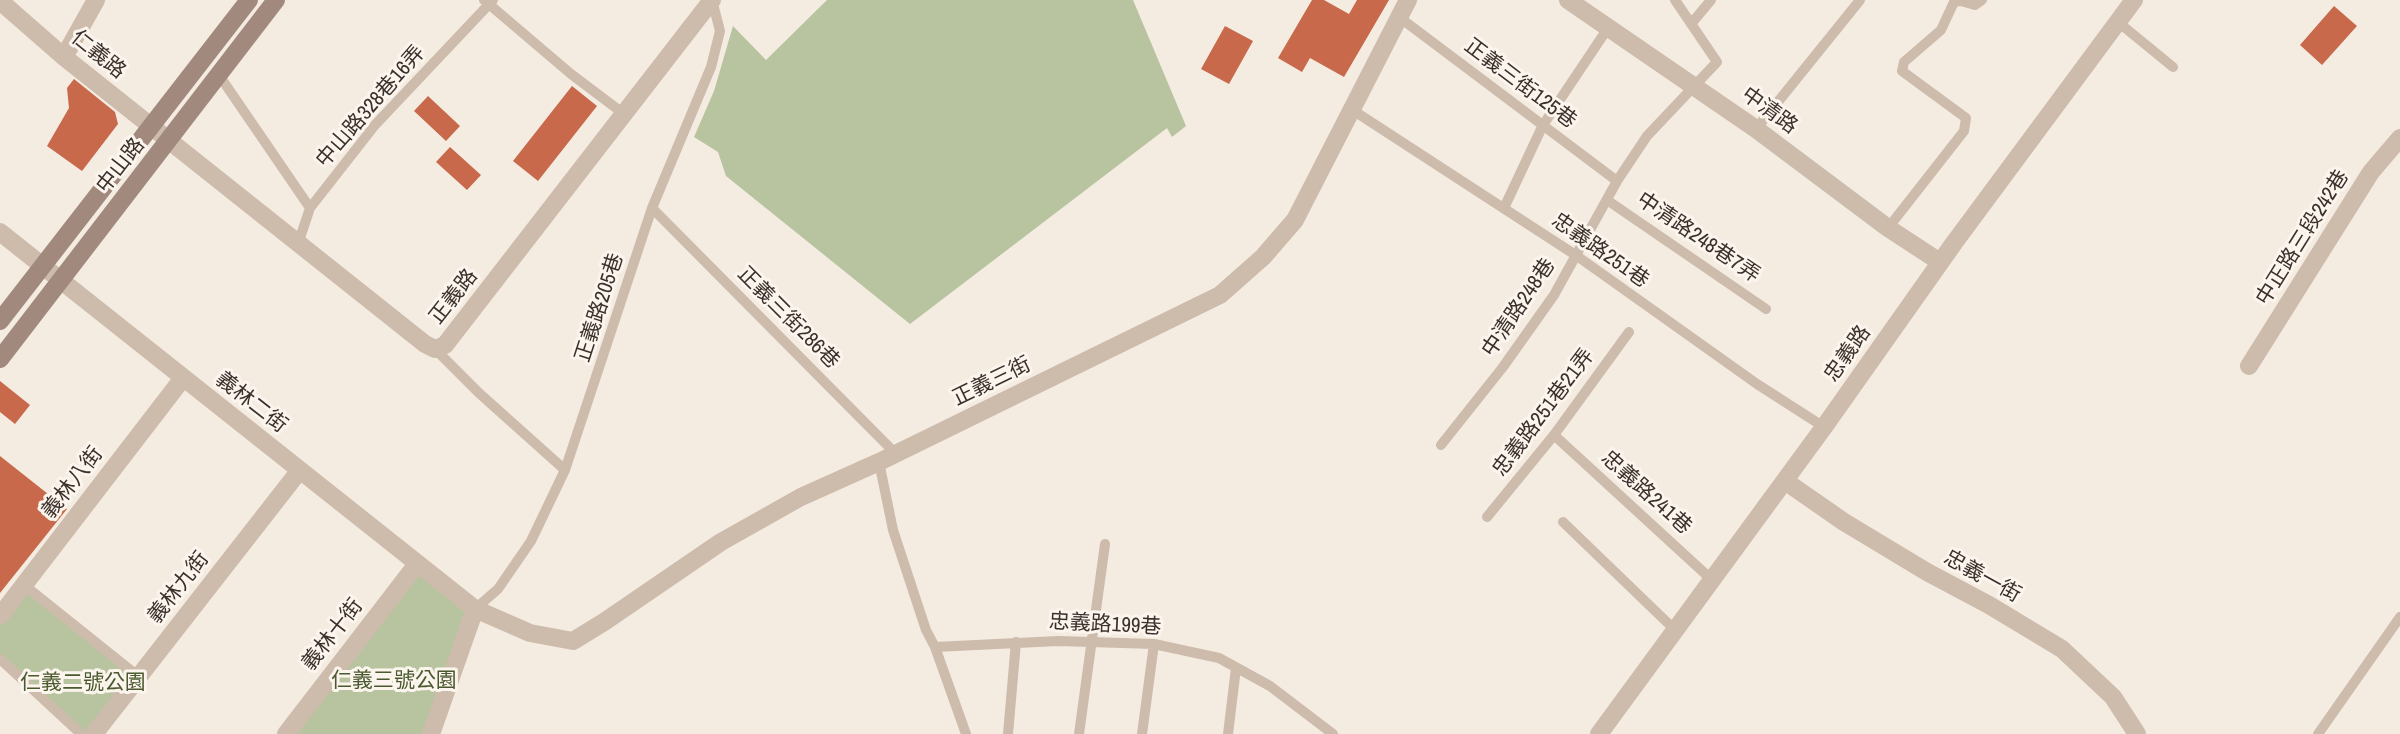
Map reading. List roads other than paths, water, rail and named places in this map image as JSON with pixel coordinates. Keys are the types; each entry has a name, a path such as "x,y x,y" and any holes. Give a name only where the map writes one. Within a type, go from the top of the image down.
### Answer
{"main road":[{"name":"中山路","path":"0,321 249,0"},
{"name":"中山路","path":"0,359 275,0"}],"street":[{"path":"64,57 96,0"},
{"name":"正義路","path":"169,141 425,344 435,349 445,345 712,0"},
{"name":"正義三街","path":"475,609 530,633 573,641 721,542 801,497 896,454 1220,295 1263,257 1295,220 1408,0"},
{"name":"中清路","path":"1568,0 1756,129 1888,228 1940,262"},
{"name":"仁義路","path":"0,1 64,57 169,141"},
{"name":"忠義路","path":"1599,734 1824,427 2123,8"},
{"name":"中正路三段242巷","path":"2249,366 2371,172 2400,138"},
{"name":"義林二街","path":"0,232 475,609"},
{"name":"義林八街","path":"0,616 183,378"},
{"name":"義林九街","path":"94,734 300,470"},
{"name":"忠義一街","path":"1785,481 1844,522 1927,572 1989,604 2062,649 2113,697 2137,734"},
{"name":"義林十街","path":"286,734 417,564"},
{"path":"432,734 475,609"}],"lane":[{"name":"正義路205巷","path":"475,609 498,589 531,541 565,470 652,208 711,67 720,31 712,0"},
{"path":"1675,0 1691,23 1711,0"},
{"path":"1756,129 1860,0"},
{"path":"1888,228 1964,131 1966,118 1902,71 1904,62 1941,30 1954,2 1975,5 1982,0"},
{"path":"488,2 570,74 624,114"},
{"name":"中山路328巷16弄","path":"298,244 310,208 376,125 488,2"},
{"path":"2123,8 2173,67"},
{"name":"正義三街125巷","path":"1399,17 1617,181"},
{"name":"中清路248巷","path":"1441,445 1503,367 1554,295 1617,181 1647,136 1717,62 1691,23"},
{"path":"1504,208 1543,125 1608,27"},
{"path":"219,75 310,208"},
{"name":"忠義路251巷","path":"1352,109 1577,256 1746,376 1824,427"},
{"name":"中清路248巷7弄","path":"1607,200 1766,309"},
{"name":"正義三街286巷","path":"652,208 896,454"},
{"name":"忠義路251巷21弄","path":"1487,517 1554,435 1629,332"},
{"path":"435,349 479,393 565,470"},
{"name":"忠義路241巷","path":"1554,435 1712,580"},
{"path":"879,462 893,530 926,630 966,734"},
{"path":"1563,522 1675,630"},
{"path":"1079,734 1105,544"},
{"path":"24,585 139,677"},
{"path":"2318,734 2400,617"},
{"path":"1008,734 1016,642"},
{"name":"忠義路199巷","path":"934,647 1016,642 1154,644 1219,658 1270,686 1333,734"},
{"path":"1142,734 1154,644"},
{"path":"0,659 81,734"},
{"path":"1228,734 1236,668"}],"park label":[{"name":"仁義三號公園","path":"394,681"},
{"name":"仁義二號公園","path":"83,683"}]}
